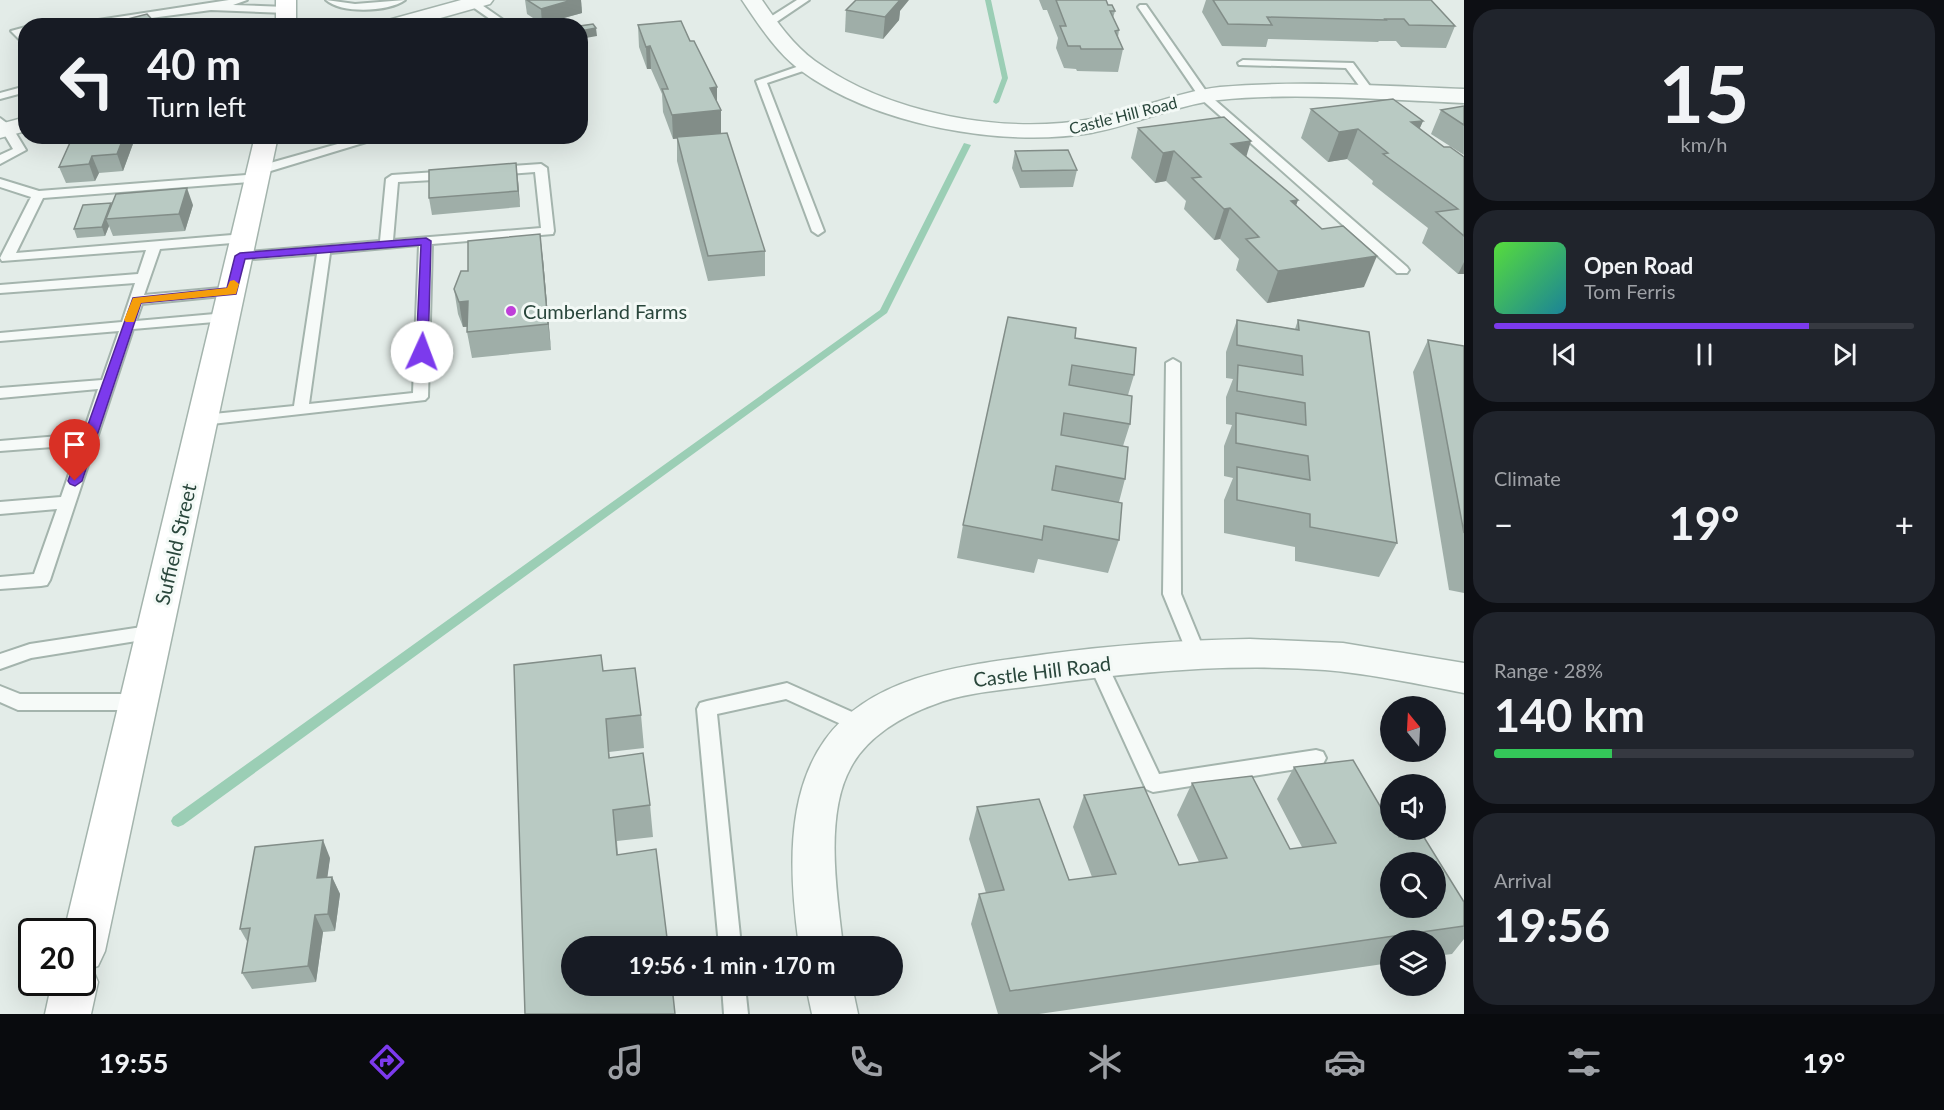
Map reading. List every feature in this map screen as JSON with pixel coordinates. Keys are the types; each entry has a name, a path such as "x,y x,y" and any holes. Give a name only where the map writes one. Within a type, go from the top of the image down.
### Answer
{"main road":[{"name":"Suffield Street","path":"90,918 265,144"},
{"path":"68,1014 72,996"}],"street":[{"name":"Castle Hill Road","path":"752,0 784,44 808,66 846,88 894,107 953,123 1005,130 1055,130 1090,126 1204,96 1253,92 1464,96"},
{"path":"417,18 478,1"},
{"name":"Castle Hill Road","path":"820,936 813,861 824,782 832,762 845,744 863,726 906,699 947,685 988,677 1098,663 1197,655 1324,656 1381,663 1464,678"},
{"path":"831,996 835,1014"}],"lane":[{"path":"207,11 242,0"},
{"path":"331,0 342,5 358,7 400,0"},
{"path":"768,23 804,0"},
{"path":"478,1 498,18"},
{"path":"1143,7 1204,96 1402,270"},
{"path":"140,18 207,11 286,12"},
{"path":"1243,63 1349,65 1370,93"},
{"path":"808,66 761,81 818,231"},
{"path":"0,96 18,91"},
{"path":"0,160 20,150 8,126"},
{"path":"0,183 38,195 259,175 356,144"},
{"path":"38,195 7,258 154,247 324,249 548,231 541,168 483,172"},
{"path":"387,244 392,179 460,174"},
{"path":"203,420 420,397 426,241"},
{"path":"0,583 41,580 154,247"},
{"path":"301,410 324,249"},
{"path":"0,289 144,278"},
{"path":"137,300 229,304"},
{"path":"0,337 127,327 229,304"},
{"path":"1173,363 1172,594 1197,655"},
{"path":"0,393 107,384"},
{"path":"0,446 89,439"},
{"path":"0,508 68,502"},
{"path":"0,662 30,651 155,632"},
{"path":"1098,663 1153,783 1316,758"},
{"path":"729,936 707,709 788,691 863,726"},
{"path":"0,694 18,702 139,702"},
{"path":"735,996 736,1014"}],"building":[{"path":"527,0 572,0 541,9"},
{"path":"856,0 900,0 885,17 846,10"},
{"path":"1056,0 1106,0 1115,11 1110,11 1119,30 1115,31 1123,49 1081,49 1080,46 1068,46 1060,26 1066,26"},
{"path":"1213,0 1431,0 1455,26 1409,25 1404,19 1267,17 1272,25 1228,24"},
{"path":"147,14 151,18 131,18"},
{"path":"681,21 690,41 694,41 717,87 710,88 721,110 672,115 662,89 668,89 650,46 646,47 638,25"},
{"path":"593,24 596,28 588,30 588,25"},
{"path":"1393,99 1423,121 1411,122 1444,147 1450,147 1464,157 1464,236 1436,212 1458,209 1383,154 1388,153 1358,129 1339,132 1311,109"},
{"path":"1464,106 1464,125 1441,110"},
{"path":"1224,117 1251,141 1231,144 1298,200 1291,201 1322,229 1343,226 1377,256 1278,271 1246,239 1259,237 1230,208 1224,209 1192,178 1201,177 1174,151 1163,153 1138,128"},
{"path":"727,133 765,251 708,256 677,137"},
{"path":"69,144 121,144 117,154 92,156 89,164 59,167"},
{"path":"1068,150 1077,170 1022,171 1015,151"},
{"path":"516,163 518,191 429,198 429,170"},
{"path":"187,188 179,214 106,219 116,194"},
{"path":"111,203 102,227 74,229 83,205"},
{"path":"540,234 548,324 467,332 468,301 459,302 454,289 461,271 468,271 468,241"},
{"path":"1008,317 1076,328 1075,338 1136,348 1134,375 1072,365 1069,385 1132,396 1130,424 1064,413 1061,435 1128,447 1125,479 1056,466 1052,490 1122,503 1119,540 1044,526 1042,540 963,525"},
{"path":"1237,320 1299,330 1298,320 1369,332 1397,543 1310,527 1310,514 1237,500 1237,467 1310,480 1308,456 1236,443 1236,413 1306,425 1305,403 1237,391 1238,365 1303,375 1302,356 1237,345"},
{"path":"1428,340 1464,346 1464,533"},
{"path":"601,655 603,671 635,668 641,715 606,719 609,758 643,753 650,805 613,810 617,855 656,849 667,936 561,936 561,996 673,996 675,1014 525,1014 514,665"},
{"path":"1353,760 1380,806 1380,840 1426,840 1433,852 1380,852 1380,918 1446,918 1446,873 1464,902 1464,926 1436,930 1380,930 1380,938 1010,991 979,894 1004,890 977,807 1039,799 1069,880 1116,874 1084,795 1144,787 1179,865 1227,858 1192,783 1252,776 1290,849 1336,843 1294,767"},
{"path":"323,840 317,878 332,877 328,914 315,915 308,966 242,973 250,928 240,929 255,847"}],"waterway":[{"path":"988,0 1005,78 996,102"},
{"path":"178,821 884,311 967,145"}],"slow traffic":[{"path":"130,320 137,300 232,291 234,284"}],"place":[{"name":"Cumberland Farms","path":"511,311"}],"route":[{"path":"75,481 137,300 232,291 240,256 426,241 422,352"}]}
